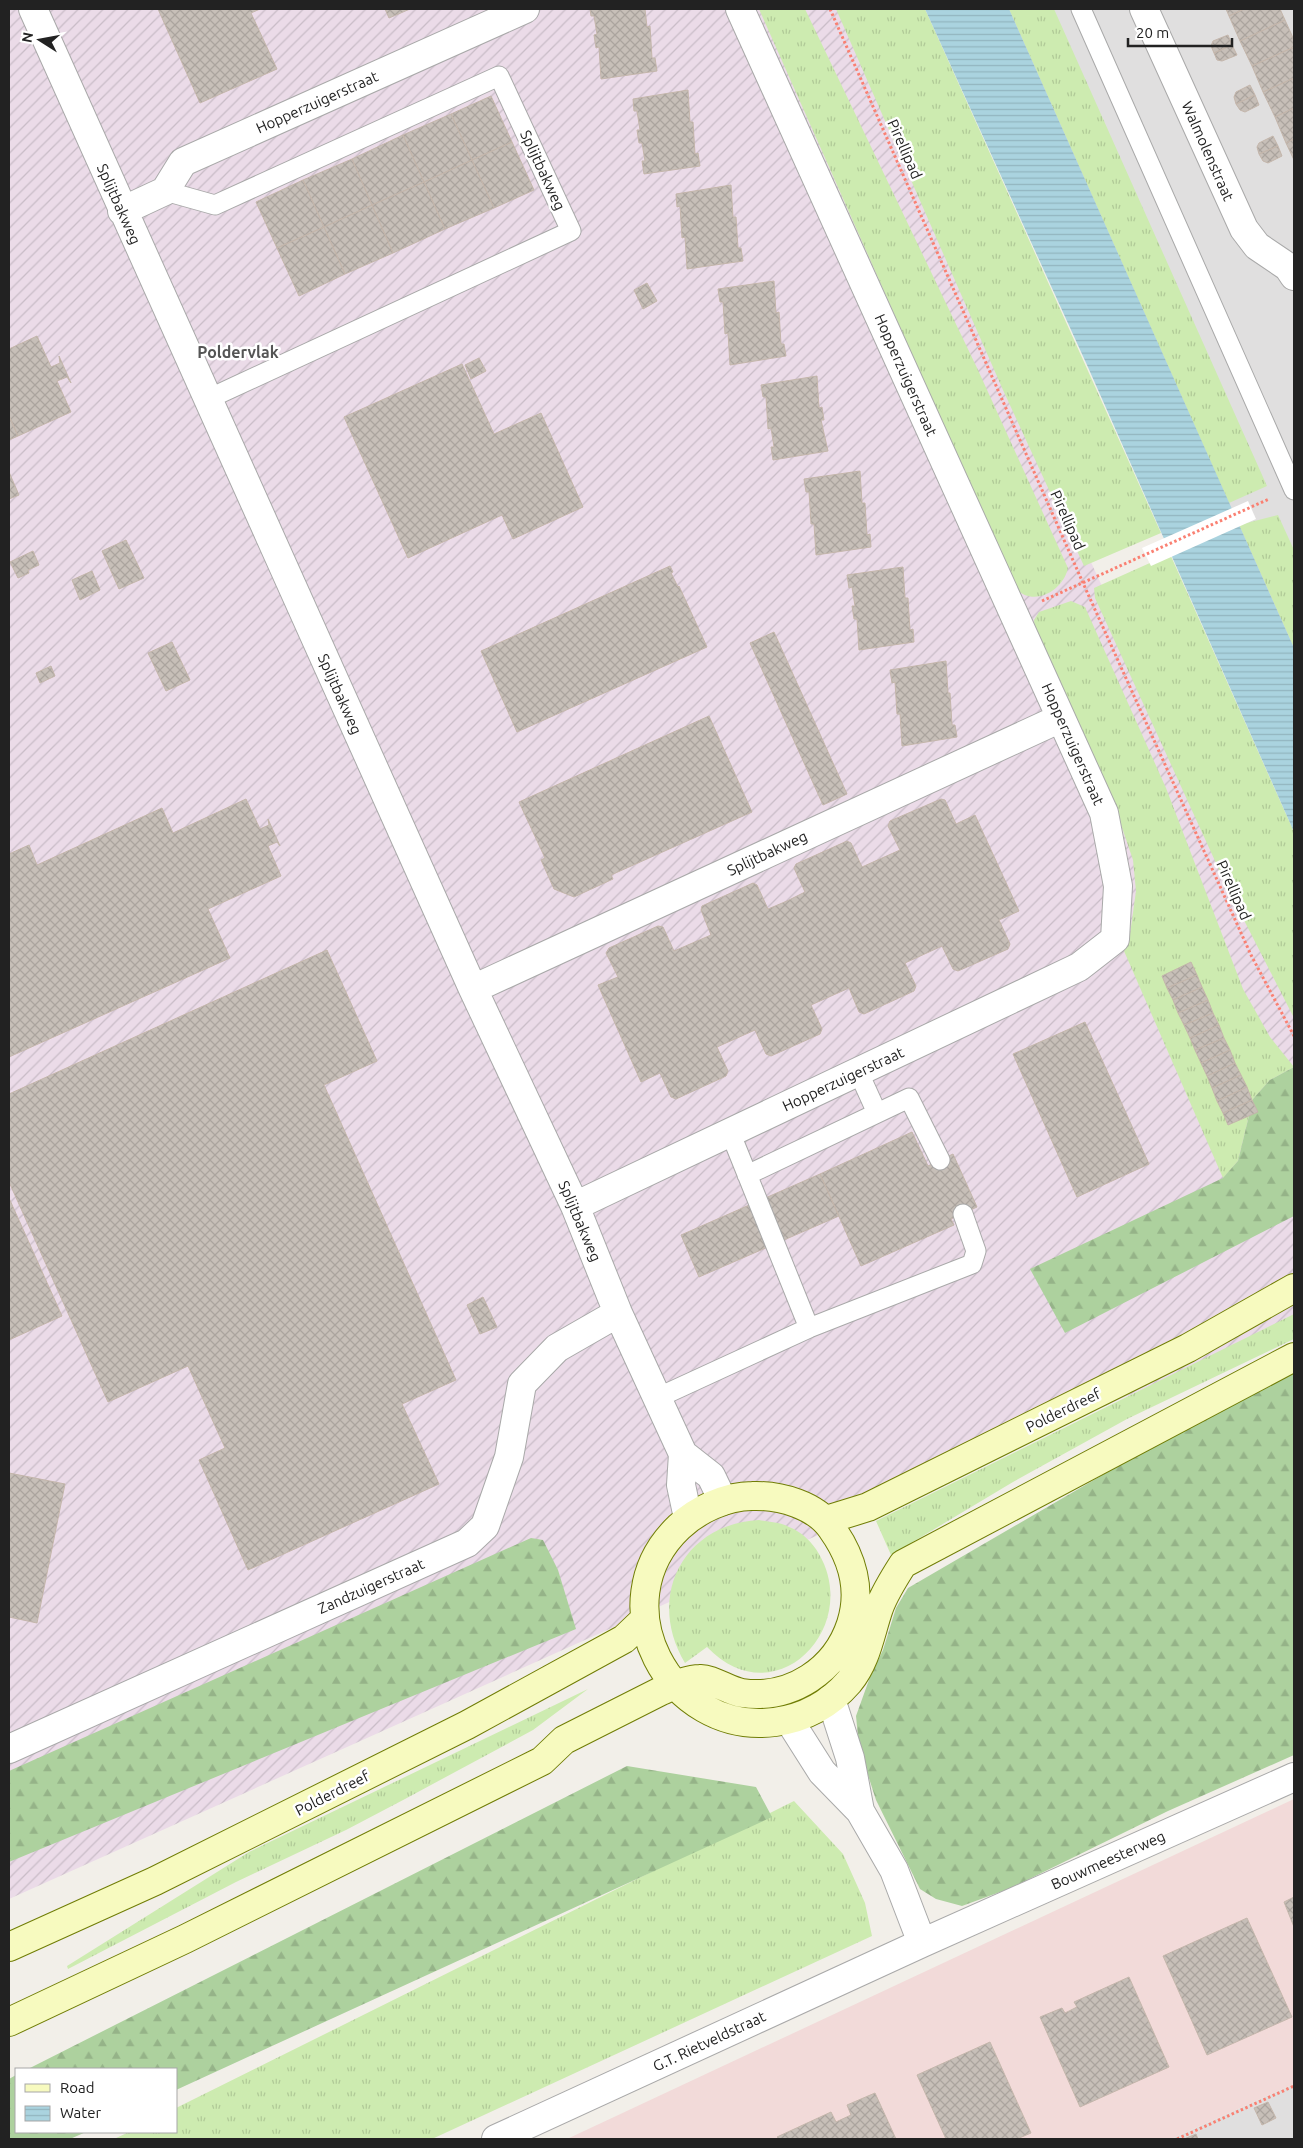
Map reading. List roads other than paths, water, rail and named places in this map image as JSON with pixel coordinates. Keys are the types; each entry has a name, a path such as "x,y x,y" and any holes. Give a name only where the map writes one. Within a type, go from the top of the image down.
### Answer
{"main road":[{"name":"Polderdreef","path":"826,1520 868,1507 1170,1357 1294,1288"},
{"path":"9,2022 185,1939 542,1761 564,1740 682,1691 702,1678 722,1688 742,1693 762,1694 784,1691 803,1683 821,1671 835,1656 846,1638 853,1618 856,1597 854,1576 848,1556 826,1520 803,1506 777,1498 750,1496 723,1501 688,1518 672,1534 659,1553 650,1574 645,1596 645,1619 652,1649 666,1675 682,1691 710,1713 735,1721 762,1724 789,1720 811,1712 831,1699 849,1682 862,1661 879,1608 889,1585 903,1564 1294,1357"},
{"name":"Polderdreef","path":"9,1947 155,1881 468,1725 624,1639 645,1619"},
{"path":"821,1671 831,1699"}],"street":[{"name":"Splijtbakweg","path":"32,9 473,989 575,1206 618,1313 657,1398 683,1454 711,1476 723,1501"},
{"name":"Hopperzuigerstraat","path":"165,191 182,162 525,9"},
{"name":"Hopperzuigerstraat","path":"575,1206 1079,967 1115,939 1118,886 1104,813 740,9"},
{"name":"Walmolenstraat","path":"1144,9 1244,229 1257,246 1288,267 1294,276"},
{"path":"122,211 165,191"},
{"name":"Splijtbakweg","path":"473,989 1061,718"},
{"name":"Zandzuigerstraat","path":"9,1749 466,1543 484,1526 506,1466 522,1384 557,1348 618,1313"},
{"name":"Splijtbakweg","path":"683,1454 681,1485 688,1518"},
{"path":"831,1699 850,1758 860,1811"},
{"path":"789,1720 822,1772 860,1811 894,1870 922,1942"},
{"name":"Bouwmeesterweg","path":"922,1942 1294,1777"},
{"name":"G.T. Rietveldstraat","path":"496,2139 922,1942"}],"lane":[{"path":"1081,9 1294,490"},
{"name":"Splijtbakweg","path":"165,191 215,205 499,76 571,231 208,399"},
{"path":"858,1072 877,1113"},
{"path":"747,1175 909,1098 940,1160"},
{"path":"730,1132 809,1328"},
{"path":"657,1398 809,1328 972,1264 976,1251 963,1214"}],"water":[{"path":"925,9 1009,9 1294,648 1294,832 1087,365"}],"district":[{"name":"Poldervlak","path":"238,352"}]}
